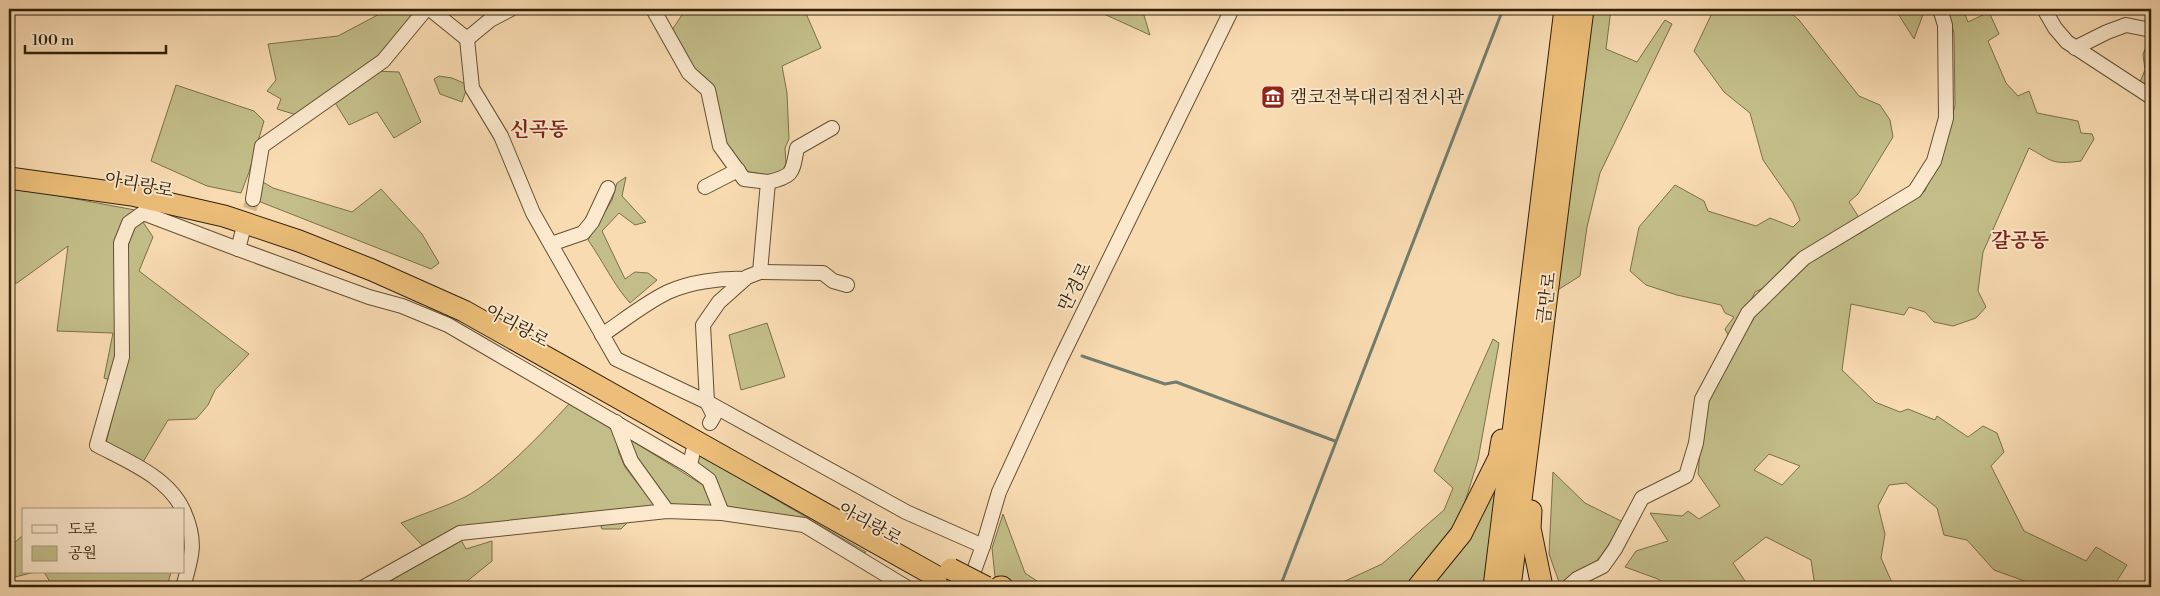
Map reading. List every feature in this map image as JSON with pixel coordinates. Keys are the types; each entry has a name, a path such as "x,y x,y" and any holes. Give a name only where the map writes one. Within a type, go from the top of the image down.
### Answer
{"highway":[{"name":"금만로","path":"1494,587 1565,9"},
{"name":"금만로","path":"1510,587 1583,9"},
{"name":"아리랑로","path":"9,166 52,170 118,180 222,202 316,234 469,298 951,580"},
{"name":"아리랑로","path":"9,178 132,195 224,216 299,241 372,270 464,311 951,580 986,587"},
{"path":"1418,587 1461,534 1499,458 1513,392 1519,391"},
{"path":"1527,456 1534,458 1530,528 1542,587"}],"street":[{"path":"253,199 262,146 383,61 426,9"},
{"path":"430,9 467,39 472,88 501,136 533,213 616,359 707,402 906,512 982,546"},
{"path":"467,39 494,14 511,9"},
{"path":"652,9 689,73 708,90 720,146 744,179 768,182 786,178 793,169 797,148 832,128"},
{"name":"만경로","path":"967,587 1003,483 1060,360 1232,9"},
{"path":"1568,587 1577,579 1603,566 1616,549 1642,498 1686,476 1696,443 1702,399 1748,313 1804,258 1915,192 1934,162 1946,118 1945,25 1940,9"},
{"path":"2044,9 2055,28 2075,48 2151,97"},
{"path":"2075,48 2106,32 2126,25 2151,30"},
{"path":"705,187 738,170"},
{"path":"760,272 768,182"},
{"path":"551,244 582,233 592,222 608,188"},
{"path":"181,508 168,489 155,479 97,445 122,357 121,243 129,223 143,213 370,297 402,306 448,325 690,466 709,480 722,513"},
{"path":"238,248 243,230"},
{"path":"710,423 714,416 707,402 703,325 719,302 744,279 760,272 823,273 833,281 847,285"},
{"path":"602,335 668,292 728,278 744,279"},
{"path":"616,422 631,462 667,511"},
{"path":"690,466 693,451"},
{"path":"364,587 460,533 667,511 722,513 804,525 906,587"},
{"path":"183,587 192,555 191,529 185,516"}],"green space":[{"path":"389,9 413,9 416,11 380,58 297,115 277,109 281,99 267,91 276,80 268,44 338,36"},
{"path":"692,9 804,9 821,48 782,66 787,93 789,139 785,148 786,164 779,177 744,171 726,148 712,91 684,56 672,30 684,12"},
{"path":"1093,9 1142,9 1150,35"},
{"path":"1590,9 1611,9 1606,49 1637,62 1665,20 1672,24 1600,173 1587,227 1580,276 1556,291"},
{"path":"1714,9 1786,9 1799,20 1859,96 1880,105 1890,120 1893,137 1858,194 1849,202 1860,219 1792,258 1768,286 1755,292 1731,341 1725,329 1734,317 1725,313 1721,305 1677,295 1646,285 1630,271 1639,227 1675,185 1704,201 1708,211 1756,226 1770,218 1793,227 1800,220 1793,203 1763,160 1750,113 1724,92 1694,51"},
{"path":"1895,9 1925,9 1914,39"},
{"path":"1947,9 1963,9 1968,22 1989,12 1999,34 1988,41 2006,83 2018,96 2029,91 2037,113 2078,121 2081,133 2092,134 2094,139 2081,161 2053,161 2029,148 1983,252 1978,291 1986,307 1976,318 1953,326 1934,322 1925,312 1909,307 1904,315 1851,304 1842,370 1875,402 1900,412 1908,409 1935,420 1937,416 1968,437 1983,426 1997,433 2004,452 1991,466 2024,531 2086,561 2096,547 2127,565 2113,587 2041,587 1994,570 1967,540 1944,535 1937,508 1906,483 1889,485 1878,506 1885,534 1881,558 1894,587 1815,587 1811,560 1766,537 1733,563 1749,587 1668,587 1658,579 1625,567 1636,551 1668,541 1650,513 1682,516 1688,511 1699,519 1720,506 1698,474 1704,408 1709,394 1757,313 1791,277 1819,255 1862,232 1925,191 1955,105 1954,33","holes":["1769,454 1800,466 1782,485 1754,470"]},
{"path":"2151,41 2151,95 2140,82 2145,70 2143,54 2148,42"},
{"path":"374,71 399,72 421,122 394,138 377,112 349,125 334,101"},
{"path":"439,76 452,78 468,85 462,102 440,94 434,79"},
{"path":"176,85 254,111 264,121 241,193 207,186 151,161"},
{"path":"626,177 622,196 646,222 635,225 619,213 602,231 625,279 635,272 648,273 657,280 630,303 618,288 588,240 612,200 617,183"},
{"path":"263,182 273,188 352,212 381,189 422,234 439,263 431,269 258,201"},
{"path":"9,190 33,191 135,210 153,237 139,271 249,354 215,390 208,405 196,419 168,420 143,462 106,443 121,384 104,378 113,333 57,331 68,246 17,283 9,282"},
{"path":"767,323 785,377 741,390 729,335"},
{"path":"1493,339 1499,343 1478,460 1455,534 1411,584 1405,587 1332,587 1382,564 1444,510 1453,488 1434,471"},
{"path":"569,404 613,426 619,453 625,467 655,506 642,508 621,529 602,529 597,517 562,514 423,546 401,523 457,501 478,489 520,454"},
{"path":"626,437 703,485 713,507 670,504 640,463"},
{"path":"696,453 866,552 860,554 799,520 784,515 725,510 695,463"},
{"path":"1553,472 1585,503 1623,522 1604,551 1589,568 1570,580 1559,582 1549,554"},
{"path":"1501,484 1485,587 1423,587 1493,488"},
{"path":"1003,514 1025,573 1046,587 1021,587 995,577 992,548"},
{"path":"22,536 22,574 27,574 15,577 9,568 9,548"},
{"path":"460,538 466,549 492,541 492,561 460,587 387,587 389,582"},
{"path":"45,574 170,574 167,587 53,587"}],"waterway":[{"path":"1280,587 1503,9"},
{"path":"1082,356 1165,384 1176,382 1335,441"}],"tunnel":[{"path":"243,229 253,199"}],"place":[{"name":"캠코전북대리점전시관","path":"1273,97"}],"district":[{"name":"신곡동","path":"539,130"},
{"name":"갈공동","path":"2020,241"}]}
